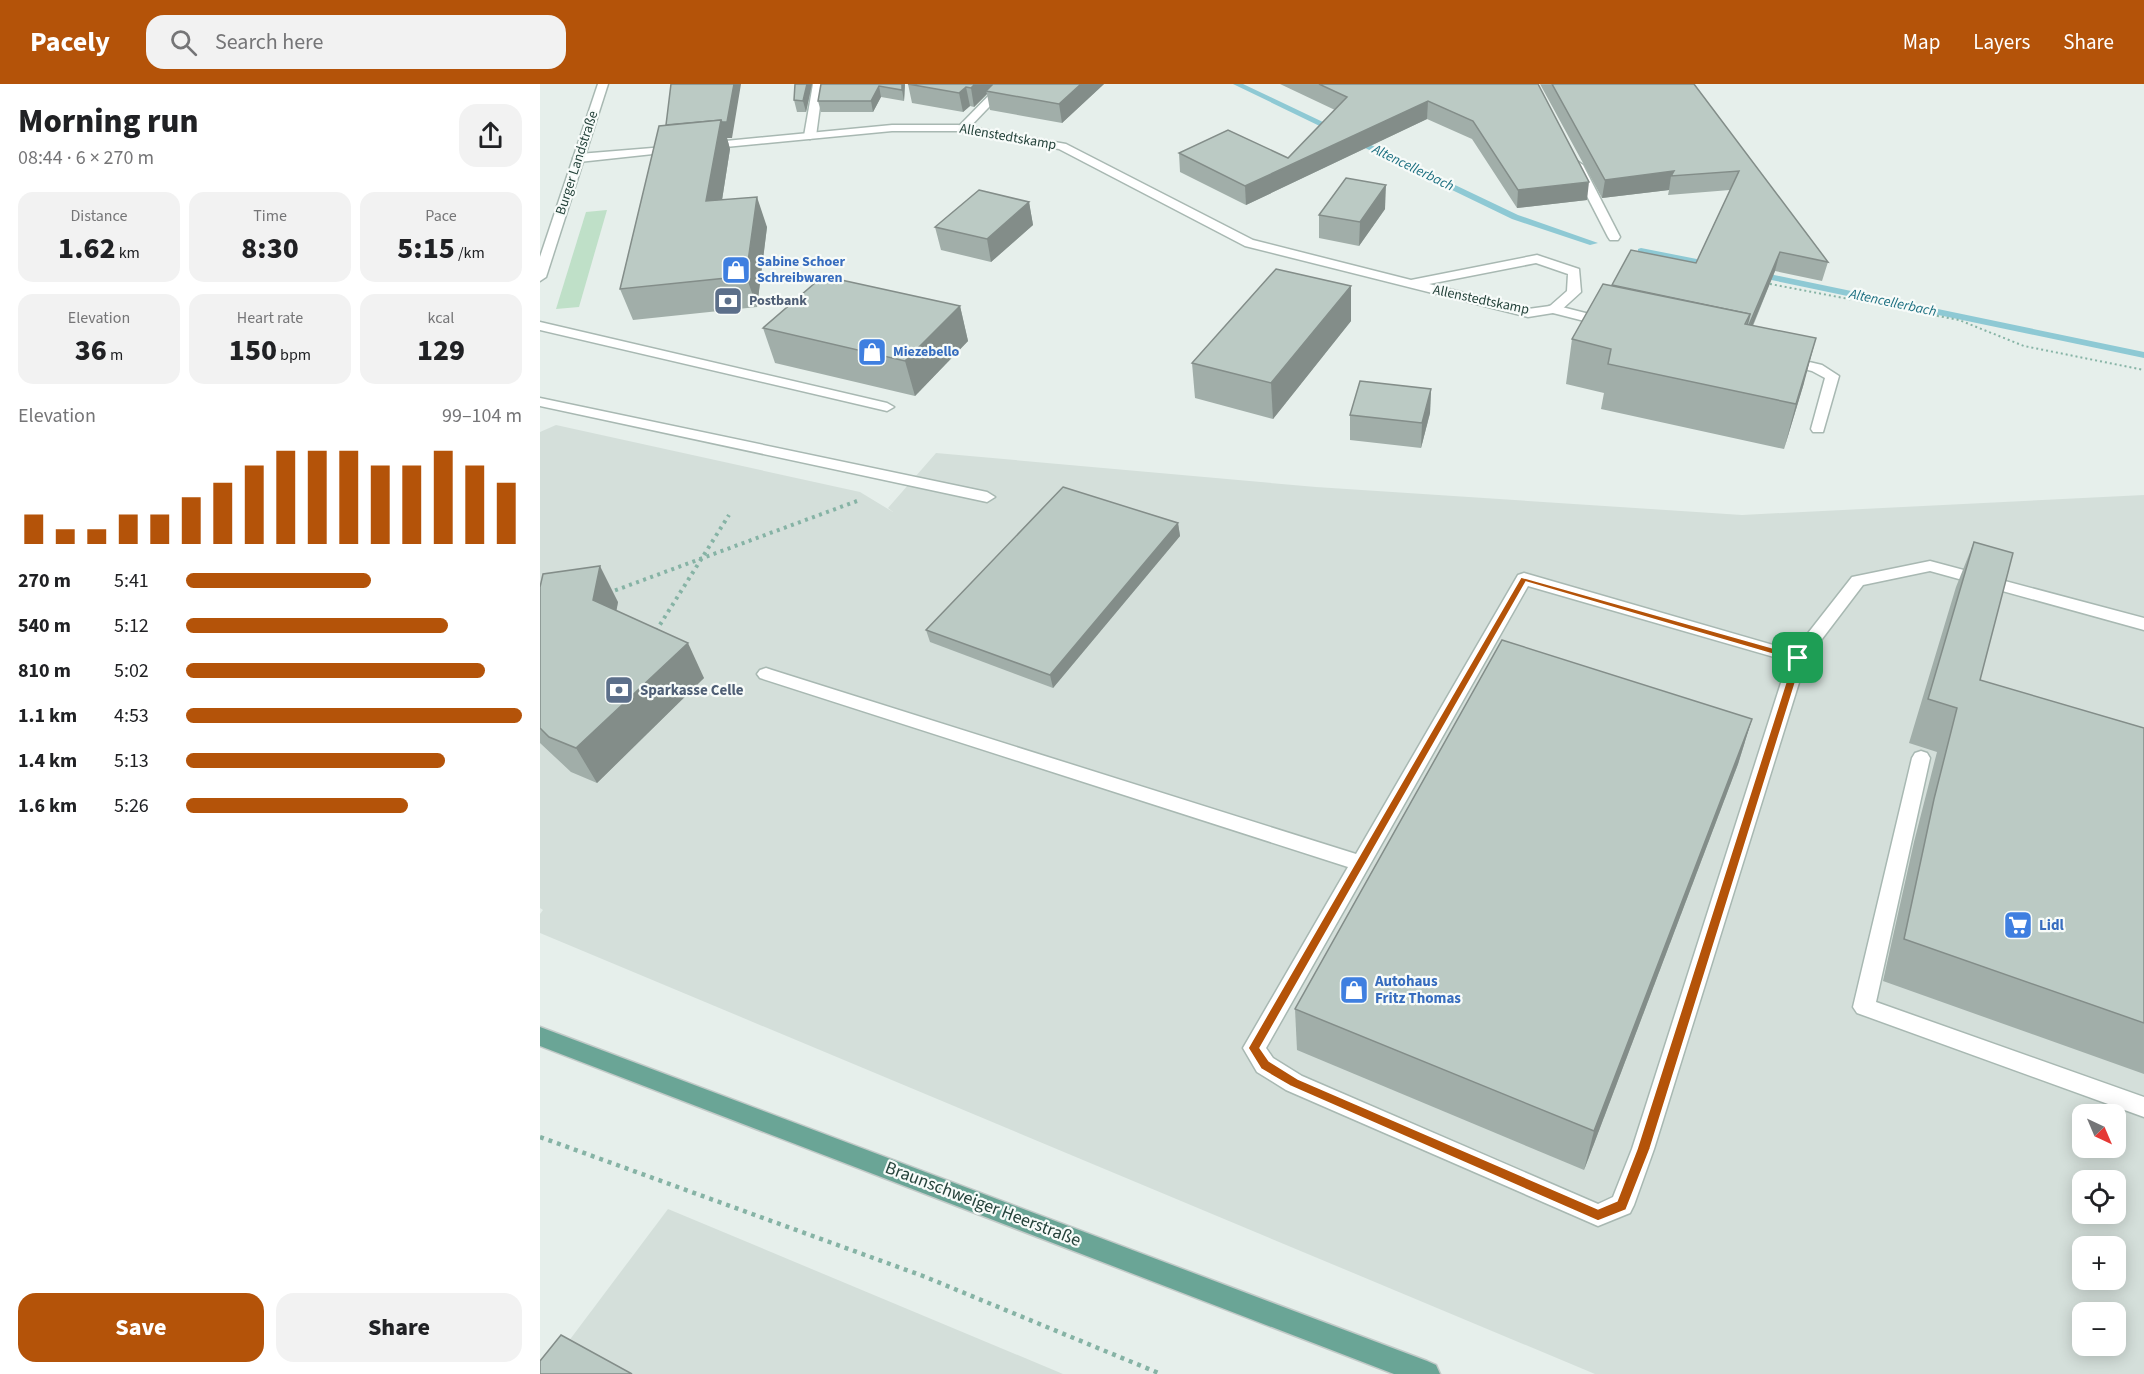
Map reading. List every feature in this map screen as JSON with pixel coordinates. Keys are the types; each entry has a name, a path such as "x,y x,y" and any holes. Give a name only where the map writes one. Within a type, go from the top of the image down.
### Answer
{"main road":[{"name":"Braunschweiger Heerstraße","path":"540,1036 1426,1374"}],"street":[{"name":"Burger Landstraße","path":"540,277 603,84"},
{"path":"810,136 818,84"},
{"path":"962,129 1006,84"},
{"name":"Allenstedtskamp","path":"579,158 892,128 962,129 1062,146 1249,243 1409,284 1528,313 1554,309 1574,292 1574,273 1538,259 1409,284"},
{"path":"1571,155 1614,237"},
{"path":"1554,309 1582,318 1617,325"},
{"path":"540,326 887,407"},
{"path":"1770,357 1817,368 1832,376 1818,429"},
{"path":"540,402 987,497"},
{"path":"1798,658 1524,579 1254,1048 1265,1065 1294,1083 1598,1215 1622,1205 1644,1149 1798,658 1858,581 1930,566 2144,624"},
{"path":"766,674 1361,863"},
{"path":"1921,758 1864,1007 2144,1107"}],"path":[{"path":"1764,283 1959,320 2024,346 2144,370"},
{"path":"606,593 912,481"},
{"path":"655,633 729,515"},
{"path":"540,1137 923,1276 1161,1374"}],"shaded area":[{"path":"556,425 860,492 893,512 888,508 936,453 1316,487 1742,515 2144,495 2144,1374 1595,1374 540,933 540,914 543,910 540,908 540,432"},
{"path":"668,1209 1063,1374 544,1374"}],"green space":[{"path":"607,210 579,307 556,309 586,212"}],"building":[{"path":"671,84 734,84 727,122 721,120 666,125"},
{"path":"795,84 807,84 803,101 794,100"},
{"path":"821,84 902,84 902,90 879,86 871,101 818,101"},
{"path":"908,84 975,84 959,93"},
{"path":"993,84 1081,84 1059,104 986,91"},
{"path":"1319,84 1538,84 1589,182 1518,190 1473,121 1428,101 1245,186 1179,153 1228,130 1288,158 1347,97"},
{"path":"1552,84 1694,84 1828,262 1780,252 1749,325 1747,325 1750,314 1612,285 1631,250 1696,263 1739,171 1671,176 1674,171 1605,180"},
{"path":"721,120 706,201 757,197 746,276 620,289 659,126"},
{"path":"1346,178 1386,185 1360,222 1319,215"},
{"path":"979,190 1029,202 987,239 935,227"},
{"path":"1276,269 1351,286 1271,383 1192,363"},
{"path":"823,276 960,306 905,361 763,328"},
{"path":"1603,284 1750,314 1745,324 1816,338 1796,404 1608,364 1611,349 1572,339"},
{"path":"1360,381 1431,389 1422,423 1350,415"},
{"path":"1063,487 1178,523 1050,675 926,630"},
{"name":"Lidl","path":"1974,542 2013,553 1980,680 2144,728 2144,1023 1904,939 1934,799 1957,708 1928,699"},
{"path":"600,566 593,600 688,643 576,748 549,737 540,728 540,587 543,574"},
{"path":"1502,640 1752,719 1594,1131 1295,1009"},
{"path":"561,1335 632,1374 540,1374 540,1361"}],"waterway":[{"name":"Altencellerbach","path":"1237,84 1515,217 1593,243"},
{"name":"Altencellerbach","path":"1641,251 1712,265"},
{"name":"Altencellerbach","path":"1755,274 2144,355"}],"place":[{"name":"Sabine Schoer Schreibwaren","path":"736,270"},
{"name":"Postbank","path":"728,301"},
{"name":"Miezebello","path":"872,352"},
{"name":"Sparkasse Celle","path":"619,690"},
{"name":"Lidl","path":"2018,925"},
{"name":"Autohaus Fritz Thomas","path":"1354,990"}],"route":[{"path":"1524,579 1798,658 1644,1149 1622,1205 1598,1215 1294,1083 1265,1065 1254,1048 1524,579"}]}
